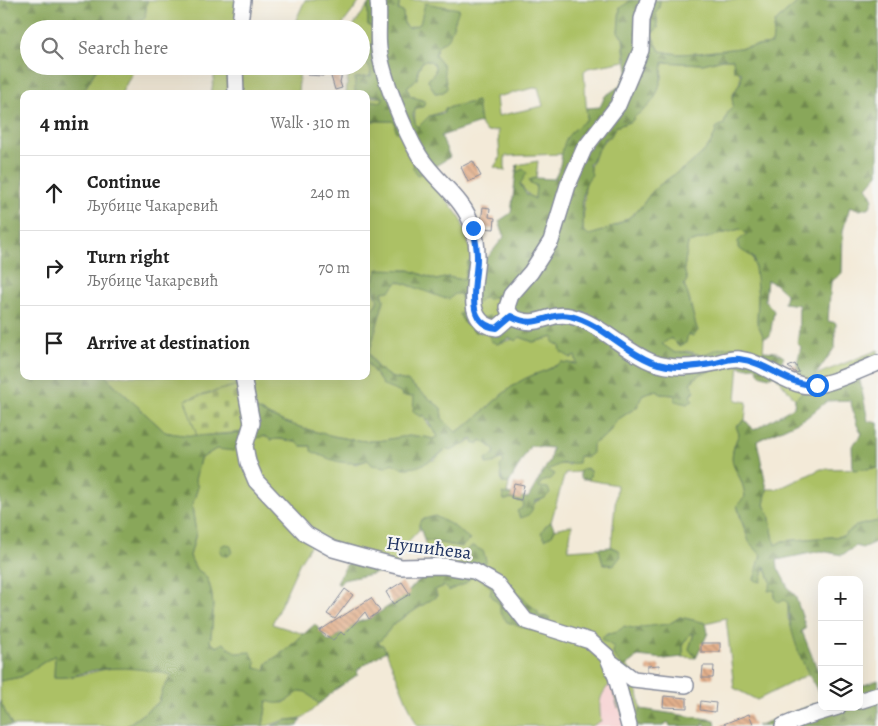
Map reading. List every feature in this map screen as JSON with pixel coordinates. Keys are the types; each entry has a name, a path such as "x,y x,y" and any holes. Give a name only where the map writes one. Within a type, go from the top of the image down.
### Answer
{"street":[{"path":"240,20 243,0"},
{"path":"378,0 380,20 379,49 389,85 406,127 419,156 439,181 464,206 473,228 477,256 473,299 478,320 488,327 497,328 511,316"},
{"path":"648,0 642,19 641,50 618,105 584,149 568,185 551,241 531,272 511,295 507,307 511,316 525,322 567,315 591,323 633,354 655,363 675,367 696,367 736,359 756,362 802,385 817,385 878,363"},
{"path":"235,75 236,90"},
{"name":"Нушићева","path":"244,380 252,423 245,446 248,462 256,481 306,534 333,548 401,567 444,566 474,571 497,584 526,621 590,641 600,648 611,662 633,679 686,685"},
{"name":"Нушићева","path":"611,662 628,720"},
{"name":"Нушићева","path":"628,720 634,686 640,680"},
{"path":"863,700 878,695"},
{"path":"783,726 825,711"}],"shaded area":[{"path":"610,684 626,726 592,726 601,721 598,703 602,693"}],"green space":[{"path":"0,0 147,0 145,18 142,20 20,20 20,75 93,75 84,90 20,90 20,380 109,380 165,432 193,435 239,433 242,439 234,451 216,449 200,459 195,480 198,487 192,506 196,533 190,556 197,570 206,577 211,592 213,618 210,642 217,647 223,643 236,653 250,652 256,662 255,668 265,670 267,663 286,650 315,624 329,642 358,622 371,618 404,596 423,576 423,571 466,565 466,559 460,554 473,546 483,551 486,560 485,568 492,567 496,577 511,586 538,611 538,616 549,617 548,632 593,646 604,659 618,708 603,661 589,648 507,622 500,612 500,605 490,594 492,588 474,573 465,584 448,591 444,586 435,590 437,596 395,623 378,643 383,645 386,651 358,669 357,675 319,704 306,692 300,691 281,703 267,701 263,726 126,726 159,702 163,689 172,675 153,671 125,668 105,669 54,677 55,655 21,677 0,681"},
{"path":"147,0 250,0 247,20 142,20 145,18"},
{"path":"305,0 361,0 346,20 296,20"},
{"path":"371,0 400,0 398,10 403,12 404,24 409,28 420,24 425,3 459,9 449,38 438,46 435,55 443,65 447,88 444,92 435,93 428,80 435,72 435,65 430,61 423,61 418,70 417,79 407,87 410,96 425,101 423,107 416,108 413,115 418,127 429,116 444,113 445,108 477,101 480,123 441,136 450,157 426,172 417,175 413,168 414,163 403,131 396,132 395,122 392,121 370,121 370,100 382,102 383,97 370,95 370,90 355,90 355,78 371,76 370,45 374,44 375,29 370,26 370,20 368,20 368,5"},
{"path":"400,0 632,0 620,8 618,32 623,38 625,61 588,68 584,71 587,119 571,134 563,154 505,156 505,171 494,167 500,158 498,130 487,132 480,123 476,101 429,116 419,127 416,126 415,97 410,96 407,87 417,79 418,70 423,61 430,61 435,65 435,72 428,80 435,93 443,92 447,88 435,55 438,46 449,38 420,24 409,28 401,19","holes":["538,87 543,106 498,116 496,97"]},
{"path":"632,0 660,0 659,8 656,12 658,28 651,34 660,51 678,54 699,53 772,44 775,22 800,0 878,0 878,174 867,187 873,199 870,207 860,210 850,206 843,231 842,273 831,282 828,321 836,323 835,347 810,383 798,377 797,363 801,347 797,343 799,305 784,303 786,294 775,284 767,280 765,300 774,311 770,336 764,338 757,322 758,298 754,258 738,248 738,241 747,234 740,229 688,243 684,269 687,280 684,285 698,331 693,336 688,334 686,343 679,346 671,338 662,344 675,353 684,352 699,355 732,347 748,348 763,354 764,351 776,352 784,357 775,375 769,377 759,374 756,367 743,368 736,363 700,374 690,383 695,391 690,396 693,401 687,404 675,401 675,395 660,394 657,390 643,394 637,407 617,420 608,434 592,445 592,453 587,457 579,456 578,463 560,464 548,470 555,474 551,479 541,482 539,487 548,488 550,493 545,498 535,501 532,510 527,516 520,518 517,511 522,508 524,503 512,499 504,500 502,493 528,498 550,460 552,448 530,446 509,483 502,483 500,466 504,462 501,458 493,463 486,464 486,460 495,453 493,448 481,440 479,444 474,444 472,439 453,450 446,449 428,462 406,468 392,463 386,467 372,465 368,460 352,463 338,462 311,451 311,446 301,446 291,440 271,440 265,436 253,439 256,409 310,430 355,440 376,441 407,436 433,439 438,436 423,414 421,417 413,412 414,397 402,396 401,393 384,386 370,367 370,356 377,367 390,377 407,381 441,408 442,418 456,432 473,421 503,394 524,379 561,362 577,364 575,356 571,358 561,352 560,346 553,342 554,337 533,342 520,337 516,341 510,338 497,344 491,341 489,333 503,320 507,296 499,302 495,296 489,299 483,298 478,303 469,294 466,303 476,320 490,316 493,324 479,327 476,333 465,324 459,314 464,312 461,294 454,294 450,299 443,298 398,281 390,291 382,292 384,300 370,350 370,315 378,300 374,292 374,284 378,269 409,270 437,280 448,277 464,280 468,262 487,258 504,237 499,221 511,213 517,165 517,172 523,169 527,173 520,184 526,194 535,199 536,185 530,184 529,180 536,178 554,179 559,169 566,139 587,119 586,108 600,107 605,96 620,86 628,71 623,38 618,32 620,8","holes":["723,59 733,59 734,71 741,72 741,81 732,97 733,106 727,114 724,124 717,127 708,147 692,162 656,188 629,218 589,235 583,231 583,194 592,175 589,165 604,139 611,136 615,127 632,121 653,100 661,82 663,62 703,64"]},
{"path":"660,0 800,0 775,22 772,44 678,54 660,51 651,34 658,28 656,12 659,8"},
{"path":"368,5 368,20 357,20"},
{"path":"370,26 375,29 374,44 370,45"},
{"path":"723,59 733,59 739,70 740,82 732,96 733,106 727,114 724,125 717,127 708,147 692,162 656,188 629,218 589,235 583,231 586,180 593,161 602,144 611,136 615,127 632,121 636,114 644,110 662,79 663,62 703,64"},
{"path":"93,75 131,75 123,90 84,90"},
{"path":"214,75 299,75 298,90 212,90"},
{"path":"348,75 370,75 366,90 346,90"},
{"path":"370,95 383,97 382,102 370,105"},
{"path":"370,121 392,121 395,122 395,128 403,130 414,163 426,172 461,219 474,261 468,262 464,280 448,277 437,280 409,270 374,293 378,300 370,315"},
{"path":"538,161 536,178 529,180 536,184 535,199 521,185 517,165"},
{"path":"740,229 748,233 756,272 757,322 764,338 763,355 720,348 702,355 687,351 675,353 661,344 671,338 698,331 684,285 687,280 684,269 688,243"},
{"path":"398,281 411,286 461,294 464,312 460,314 476,321 466,303 469,294 483,298 507,296 497,344 520,337 533,342 554,337 560,346 575,356 577,364 561,362 524,379 503,394 473,421 456,432 442,418 441,408 407,381 390,377 377,367 370,355 384,300 382,292"},
{"path":"878,350 878,369 807,388 795,399 775,375 810,383 818,374"},
{"path":"736,363 739,364 736,400 747,402 745,420 736,426 739,434 732,455 734,467 743,487 745,497 737,505 746,532 752,544 761,555 754,580 764,565 771,582 788,603 788,618 809,674 757,700 734,688 726,618 706,623 680,617 669,624 605,634 635,677 641,709 633,722 641,726 626,726 604,659 538,616 537,611 499,577 460,554 466,559 466,565 430,560 424,540 461,547 419,524 419,530 400,550 396,569 352,563 314,540 300,562 272,624 304,634 267,663 265,671 255,668 223,643 217,647 210,643 213,618 211,592 206,577 197,570 190,556 196,534 192,506 198,487 195,480 200,459 216,449 242,439 239,433 297,442 301,446 311,446 356,464 368,460 392,463 434,460 446,449 455,448 471,441 481,440 493,448 495,453 486,460 493,463 502,458 504,462 502,483 509,483 507,494 503,494 504,500 512,499 524,503 522,508 545,498 539,487 541,482 551,479 554,475 547,470 560,464 569,465 599,439 608,434 617,420 637,407 643,394 657,390 660,394 690,396 690,383 700,374","holes":["587,468 591,472 588,480 617,485 611,547 619,550 614,565 603,564 599,548 568,550 572,525 555,529 552,535 545,526 551,522 565,473 579,472"]},
{"path":"370,367 384,386 414,397 426,421 438,436 433,439 407,436 368,441 310,430 256,409 251,390 251,380 370,380"},
{"path":"859,375 868,421 878,423 878,468 853,470 852,446 862,434 857,425 850,400 827,401 806,418 757,441 767,489 764,505 769,514 775,545 783,541 843,536 856,526 878,521 878,541 862,548 856,546 842,555 821,551 777,560 778,568 789,589 795,595 806,628 802,631 818,671 818,691 799,653 791,628 788,603 784,600 779,603 774,598 775,590 768,591 771,582 765,566 761,582 754,580 761,555 749,542 737,505 745,497 740,479 734,468 732,455 739,434 736,426 745,420 754,430 794,407 795,399 807,388"},
{"path":"109,380 221,380 241,384 185,400 197,436 165,432"},
{"path":"241,384 250,421 244,432 197,436 185,400"},
{"path":"585,468 591,474 585,480 579,474"},
{"path":"878,468 878,521 856,526 843,536 783,541 775,546 769,514 764,505 767,489 778,489 821,469"},
{"path":"435,516 452,525 470,539 462,547 424,540 419,524 421,520"},
{"path":"551,522 555,529 552,535 545,539 541,533 545,526"},
{"path":"224,544 228,544 232,550 228,556 224,556 220,552 220,548"},
{"path":"611,547 619,550 621,556 614,565 603,564 599,548"},
{"path":"359,553 396,569 343,580 339,585 337,582 347,564 352,563"},
{"path":"474,573 492,588 490,594 500,605 589,648 603,661 610,684 600,701 601,721 592,726 417,726 386,651 378,643 395,623 437,596 435,590"},
{"path":"680,617 706,623 708,633 696,658 689,649 694,634 690,634 683,644 683,657 665,659 638,656 623,668 613,654 614,647 601,639 622,629 624,626 638,629 669,624"},
{"path":"694,633 689,649 696,658 683,657 683,644 690,634"},
{"path":"55,655 54,677 72,677 118,667 173,674 163,689 159,702 126,726 12,726 0,701 0,681 21,677"},
{"path":"878,680 878,726 757,726 818,703 818,711 863,711 863,686"},
{"path":"300,690 306,692 319,704 302,718 263,726 267,701 284,703"},
{"path":"0,701 12,726 0,726"},
{"path":"641,709 715,720 716,726 706,726 704,723 702,726 670,726 668,722 663,726 641,726 633,722"},
{"path":"301,719 298,726 272,726 287,720"}],"building":[{"path":"331,75 342,75 340,82 342,88 335,90"},
{"path":"473,161 481,176 468,182 461,167"},
{"path":"483,207 490,208 489,217 495,218 494,229 483,228 481,222"},
{"path":"795,364 799,372 796,373 788,367"},
{"path":"514,483 524,485 521,500 511,498"},
{"path":"402,582 410,594 393,604 386,592"},
{"path":"345,589 353,595 335,619 327,614"},
{"path":"371,598 380,611 369,619 365,612 344,635 341,632 333,640 319,631"},
{"path":"701,643 720,643 720,652 701,652"},
{"path":"659,665 660,673 647,671 647,666"},
{"path":"703,666 714,666 713,678 702,678"},
{"path":"664,696 687,698 687,708 663,707"},
{"path":"701,701 716,703 715,712 700,710"},
{"path":"749,714 754,726 721,726 721,725"}],"route":[{"path":"473,228 477,256 473,299 478,320 488,327 497,328 511,316 525,322 538,322 567,315 591,323 613,337 633,354 655,363 675,367 696,367 736,359 756,362 802,385 817,385"}]}
